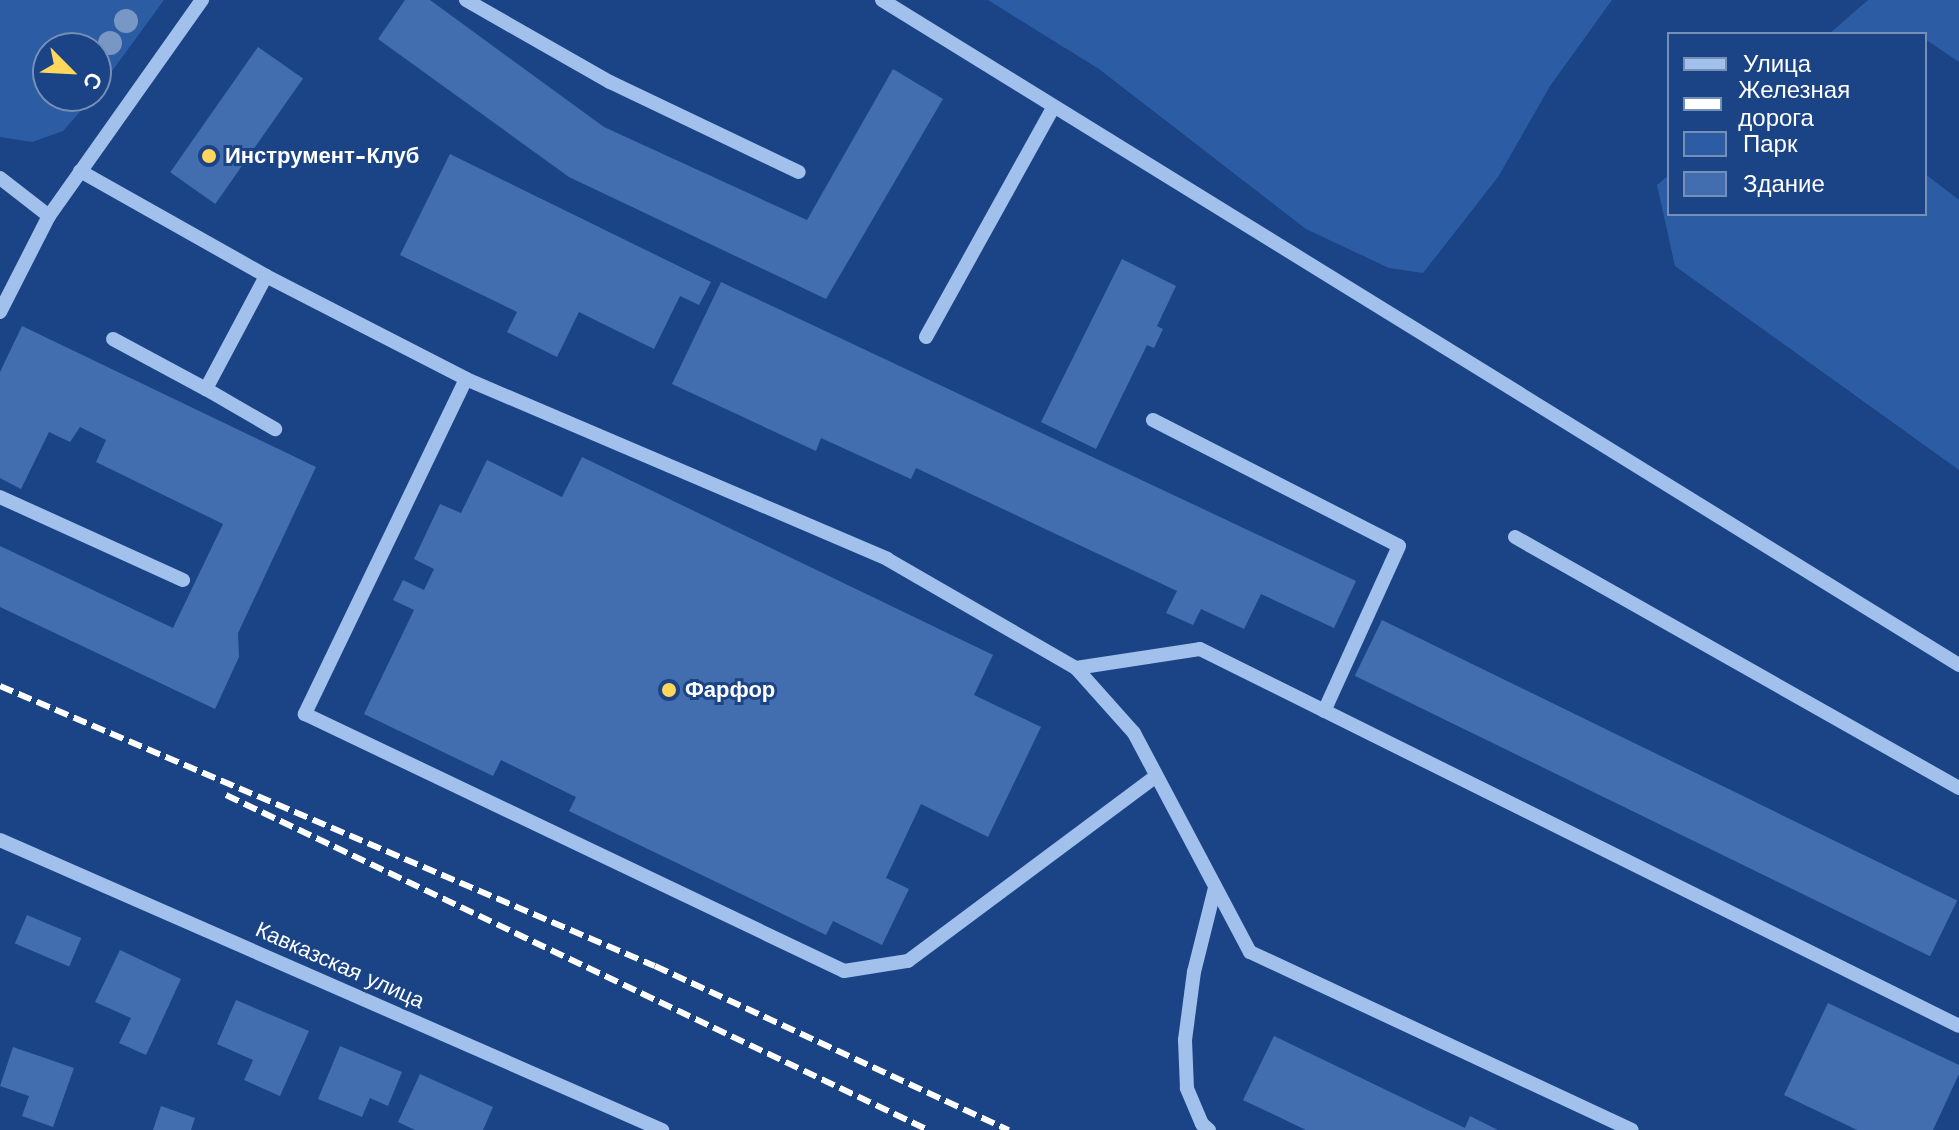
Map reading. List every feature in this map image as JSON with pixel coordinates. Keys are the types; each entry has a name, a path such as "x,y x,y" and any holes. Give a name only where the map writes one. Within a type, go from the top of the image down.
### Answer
{"street":[{"path":"0,312 49,216 202,0"},
{"path":"466,0 610,82 799,172"},
{"path":"882,0 1959,665"},
{"path":"926,337 1053,108"},
{"path":"80,171 266,276 466,379 887,559 1076,668 1134,733 1250,952 1632,1130"},
{"path":"0,178 49,216"},
{"path":"206,389 266,276"},
{"path":"113,339 275,429"},
{"path":"466,379 305,714 844,971 908,961 1156,776"},
{"path":"1153,420 1399,546 1324,711"},
{"path":"0,497 183,580"},
{"path":"1515,537 1959,788"},
{"path":"1076,668 1200,649 1959,1026"},
{"name":"Кавказская улица","path":"0,840 662,1130"},
{"path":"1209,1130 1202,1124 1187,1088 1185,1040 1194,972 1215,888"}],"green space":[{"path":"0,0 164,0 112,71 112,32 32,32 32,112 80,112 63,131 32,142 0,137"},
{"path":"988,0 1612,0 1550,86 1498,177 1423,273 1389,268 1306,229 1099,69"},
{"path":"1868,0 1959,0 1959,62 1927,40 1927,32 1831,32"},
{"path":"1927,176 1959,200 1959,470 1675,266 1657,185 1667,177 1667,216 1927,216"}],"building":[{"path":"405,0 430,0 604,127 807,220 893,69 943,99 826,299 569,177 378,39"},
{"path":"258,47 303,79 215,204 170,172"},
{"path":"450,154 711,282 699,305 680,296 654,349 579,312 557,357 507,332 517,312 400,255"},
{"path":"1122,259 1176,286 1157,326 1163,329 1154,348 1147,345 1096,449 1041,422"},
{"path":"721,282 1356,581 1334,628 1261,594 1244,629 1201,609 1193,625 1166,613 1177,591 916,468 911,479 821,438 816,451 672,384"},
{"path":"22,326 316,467 238,633 239,657 215,709 0,607 0,546 173,628 223,524 96,462 106,440 80,427 70,442 49,432 21,489 0,478 0,372"},
{"path":"582,457 993,655 974,695 1041,727 988,837 921,804 886,878 909,889 882,945 833,921 826,935 569,811 576,797 501,760 493,776 364,714 414,610 393,600 403,580 424,590 434,569 414,559 440,504 461,513 487,460 562,497"},
{"path":"1382,620 1957,901 1930,956 1355,676"},
{"path":"27,915 81,938 69,967 15,944"},
{"path":"120,950 181,979 146,1055 119,1043 131,1018 95,1002"},
{"path":"236,1000 309,1031 280,1096 244,1080 253,1060 217,1044"},
{"path":"1828,1003 1959,1065 1959,1074 1933,1130 1857,1130 1784,1095"},
{"path":"1274,1036 1465,1128 1470,1116 1498,1130 1306,1130 1243,1100"},
{"path":"340,1046 402,1072 388,1106 370,1098 362,1117 318,1099"},
{"path":"13,1047 74,1068 53,1127 22,1116 29,1096 0,1086"},
{"path":"420,1074 493,1107 483,1130 415,1130 398,1122"},
{"path":"161,1106 195,1118 191,1130 153,1130"}],"railway":[{"path":"0,686 655,966 1009,1130"},
{"path":"226,795 928,1130"}],"place":[{"name":"Инструмент-Клуб","path":"209,156"},
{"name":"Фарфор","path":"669,690"}]}
